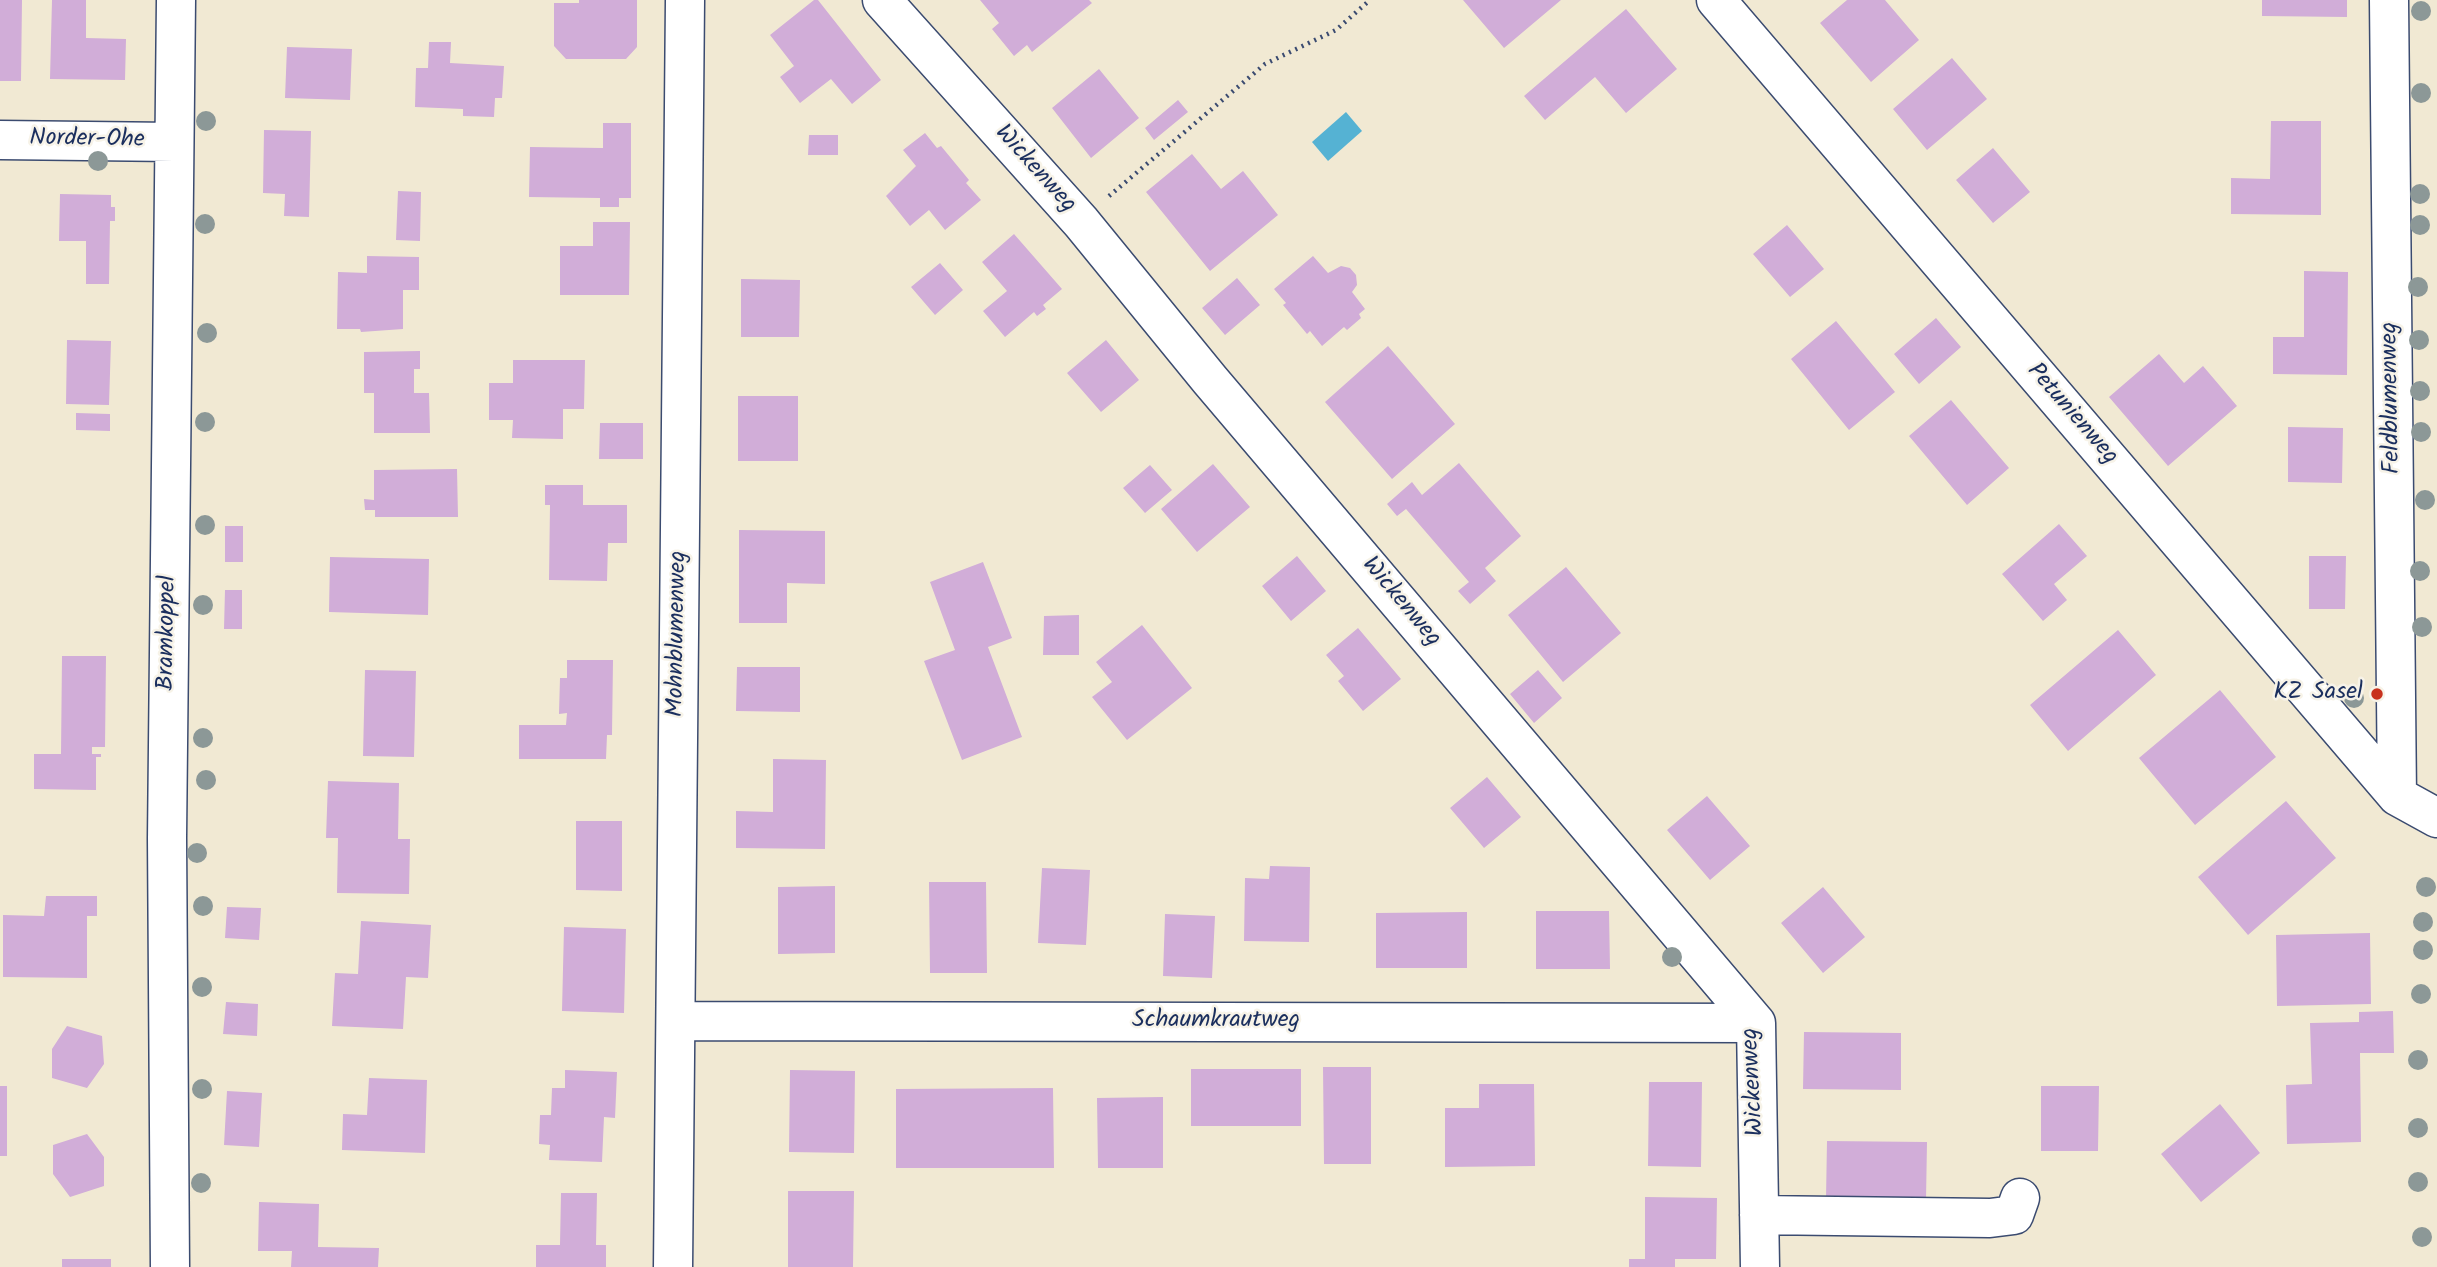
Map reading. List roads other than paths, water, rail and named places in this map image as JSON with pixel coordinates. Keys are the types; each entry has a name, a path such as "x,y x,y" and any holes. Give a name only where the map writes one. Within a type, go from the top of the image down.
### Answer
{"street":[{"name":"Bramkoppel","path":"170,1267 167,838 176,0"},
{"name":"Mohnblumenweg","path":"673,1267 685,0"},
{"name":"Wickenweg","path":"882,0 1081,222 1228,401 1756,1023 1760,1267"},
{"name":"Petunienweg","path":"1717,0 2397,796 2437,818"},
{"name":"Feldblumenweg","path":"2389,0 2397,796"},
{"name":"Norder-Ohe","path":"0,140 174,142"},
{"name":"Schaumkrautweg","path":"676,1021 1756,1023"},
{"path":"1759,1215 1990,1218 2014,1215 2020,1198"}],"water":[{"path":"1346,112 1362,131 1328,161 1312,142"}],"place":[{"name":"KZ Sasel","path":"2377,694"}]}
